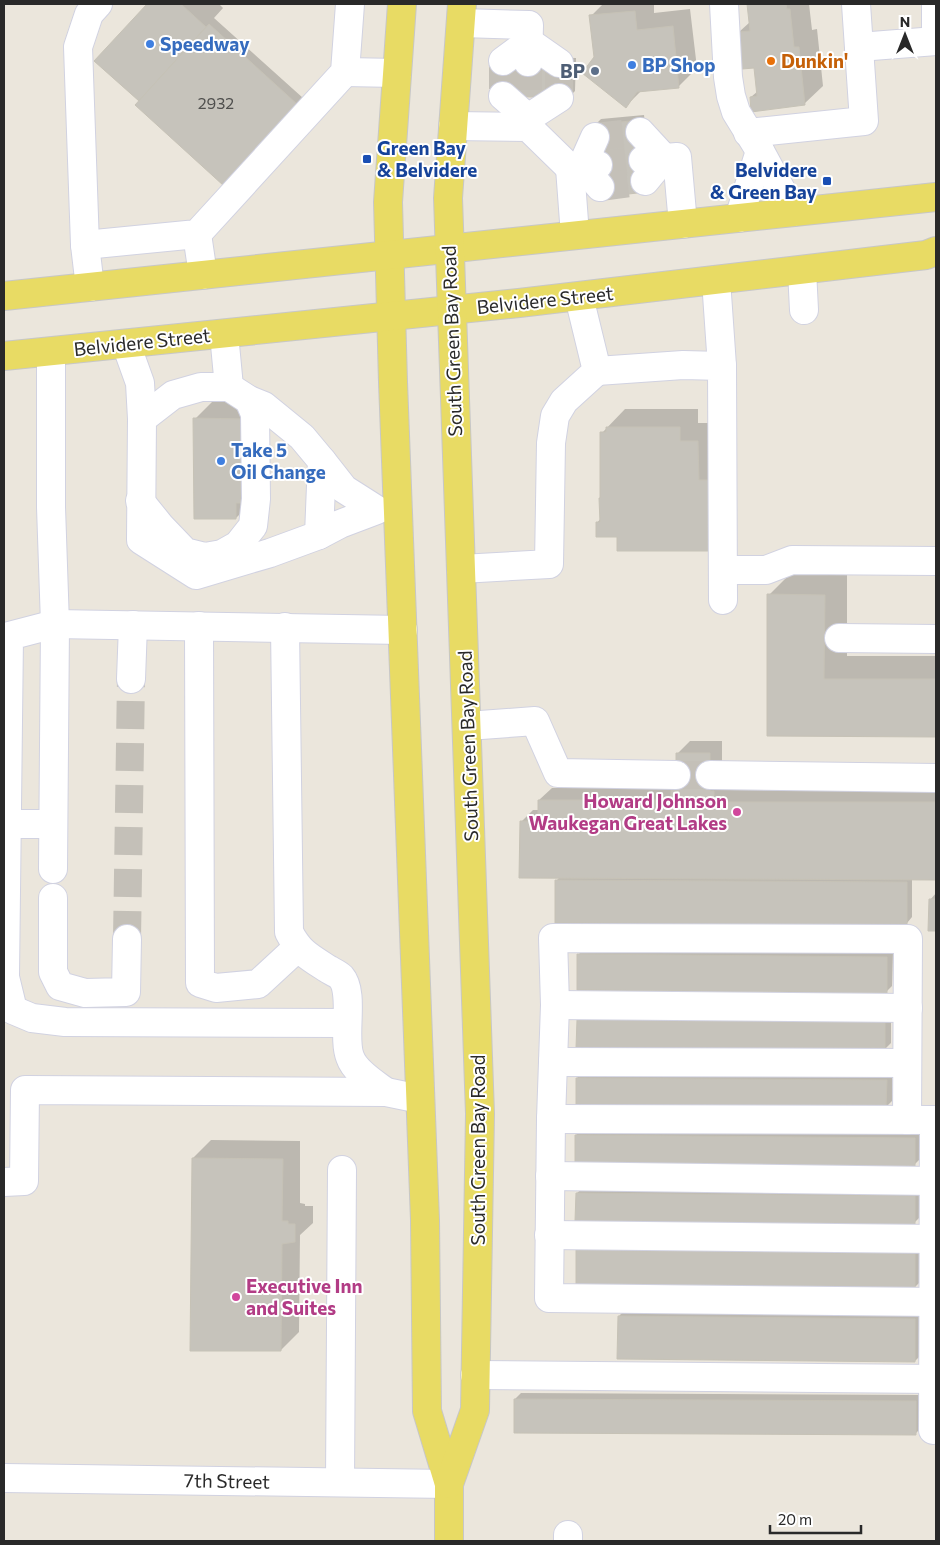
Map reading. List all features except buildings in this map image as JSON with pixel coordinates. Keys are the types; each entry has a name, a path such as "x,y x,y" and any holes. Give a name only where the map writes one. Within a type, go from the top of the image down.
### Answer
{"main road":[{"name":"South Green Bay Road","path":"402,4 388,202 392,317 388,510 402,630 425,1220 427,1411 449,1484 449,1541"},
{"name":"South Green Bay Road","path":"449,1484 475,1410 480,1114 448,198 461,13"},
{"path":"4,296 936,196"},
{"name":"Belvidere Street","path":"4,356 392,317 926,255 936,251"}],"street":[{"path":"90,287 85,245 78,47 89,14 98,4"},
{"path":"85,245 197,234 345,72 350,4"},
{"path":"724,4 728,77 736,112 793,212"},
{"path":"754,142 864,121 856,4"},
{"path":"936,4 936,27"},
{"path":"461,13 529,25 520,55 559,63"},
{"path":"859,47 936,41"},
{"path":"345,72 397,72"},
{"path":"453,126 522,110 559,98"},
{"path":"522,110 587,171"},
{"path":"640,132 651,167 677,156 683,224"},
{"path":"575,236 595,137"},
{"path":"739,218 754,142"},
{"path":"197,234 203,275"},
{"path":"802,270 804,310"},
{"path":"716,280 722,366 723,600"},
{"path":"578,296 597,371"},
{"path":"140,501 185,552 205,557 222,554 238,545 253,526 256,499 255,414 224,334"},
{"path":"126,344 140,383 142,419 141,540 196,576 270,553 319,535 340,524 388,510"},
{"path":"51,352 51,507 55,624 53,869"},
{"path":"461,569 549,564 551,443 555,416 564,401 597,371 683,365 722,366"},
{"path":"142,419 173,395 201,387 250,400 302,437 344,490 388,510"},
{"path":"250,400 270,553"},
{"path":"319,535 322,462"},
{"path":"723,570 766,570 792,560 936,561"},
{"path":"347,1024 65,1022 32,1018 13,1010 5,977 9,636 55,624 402,630"},
{"path":"131,679 133,625"},
{"path":"199,626 200,983 216,988 258,984 297,948"},
{"path":"286,627 289,932 297,948 341,977 347,990 350,1058 364,1076 386,1092"},
{"path":"839,638 936,639"},
{"path":"467,726 535,721 558,773 676,775"},
{"path":"710,775 936,778"},
{"path":"7,824 53,824"},
{"path":"53,898 53,972 60,986 85,993 126,992 127,940"},
{"path":"907,1120 908,940 553,938 555,1005 551,1119 549,1298 935,1302"},
{"path":"555,1005 908,1008"},
{"path":"553,1062 907,1063"},
{"path":"4,1182 24,1181 14,1090 386,1092 420,1099"},
{"path":"551,1119 934,1120 934,1430"},
{"path":"550,1176 935,1165"},
{"path":"340,1482 342,1170"},
{"path":"549,1235 935,1239"},
{"path":"475,1375 935,1379"},
{"name":"7th Street","path":"4,1478 449,1484"}],"tunnel":[{"path":"503,61 503,96"},
{"path":"528,62 528,97"},
{"path":"559,63 559,98"},
{"path":"595,137 640,132"},
{"path":"598,165 643,160"},
{"path":"600,187 645,181"},
{"path":"127,939 131,679"},
{"path":"676,775 710,775"}],"place":[{"name":"Speedway","path":"150,44"},
{"name":"Dunkin'","path":"771,61"},
{"name":"BP Shop","path":"632,65"},
{"name":"BP","path":"595,71"},
{"name":"Green Bay & Belvidere","path":"367,159"},
{"name":"Belvidere & Green Bay","path":"827,181"},
{"name":"Take 5 Oil Change","path":"221,461"},
{"name":"Howard Johnson Waukegan Great Lakes","path":"737,812"},
{"name":"Executive Inn and Suites","path":"236,1297"}]}
